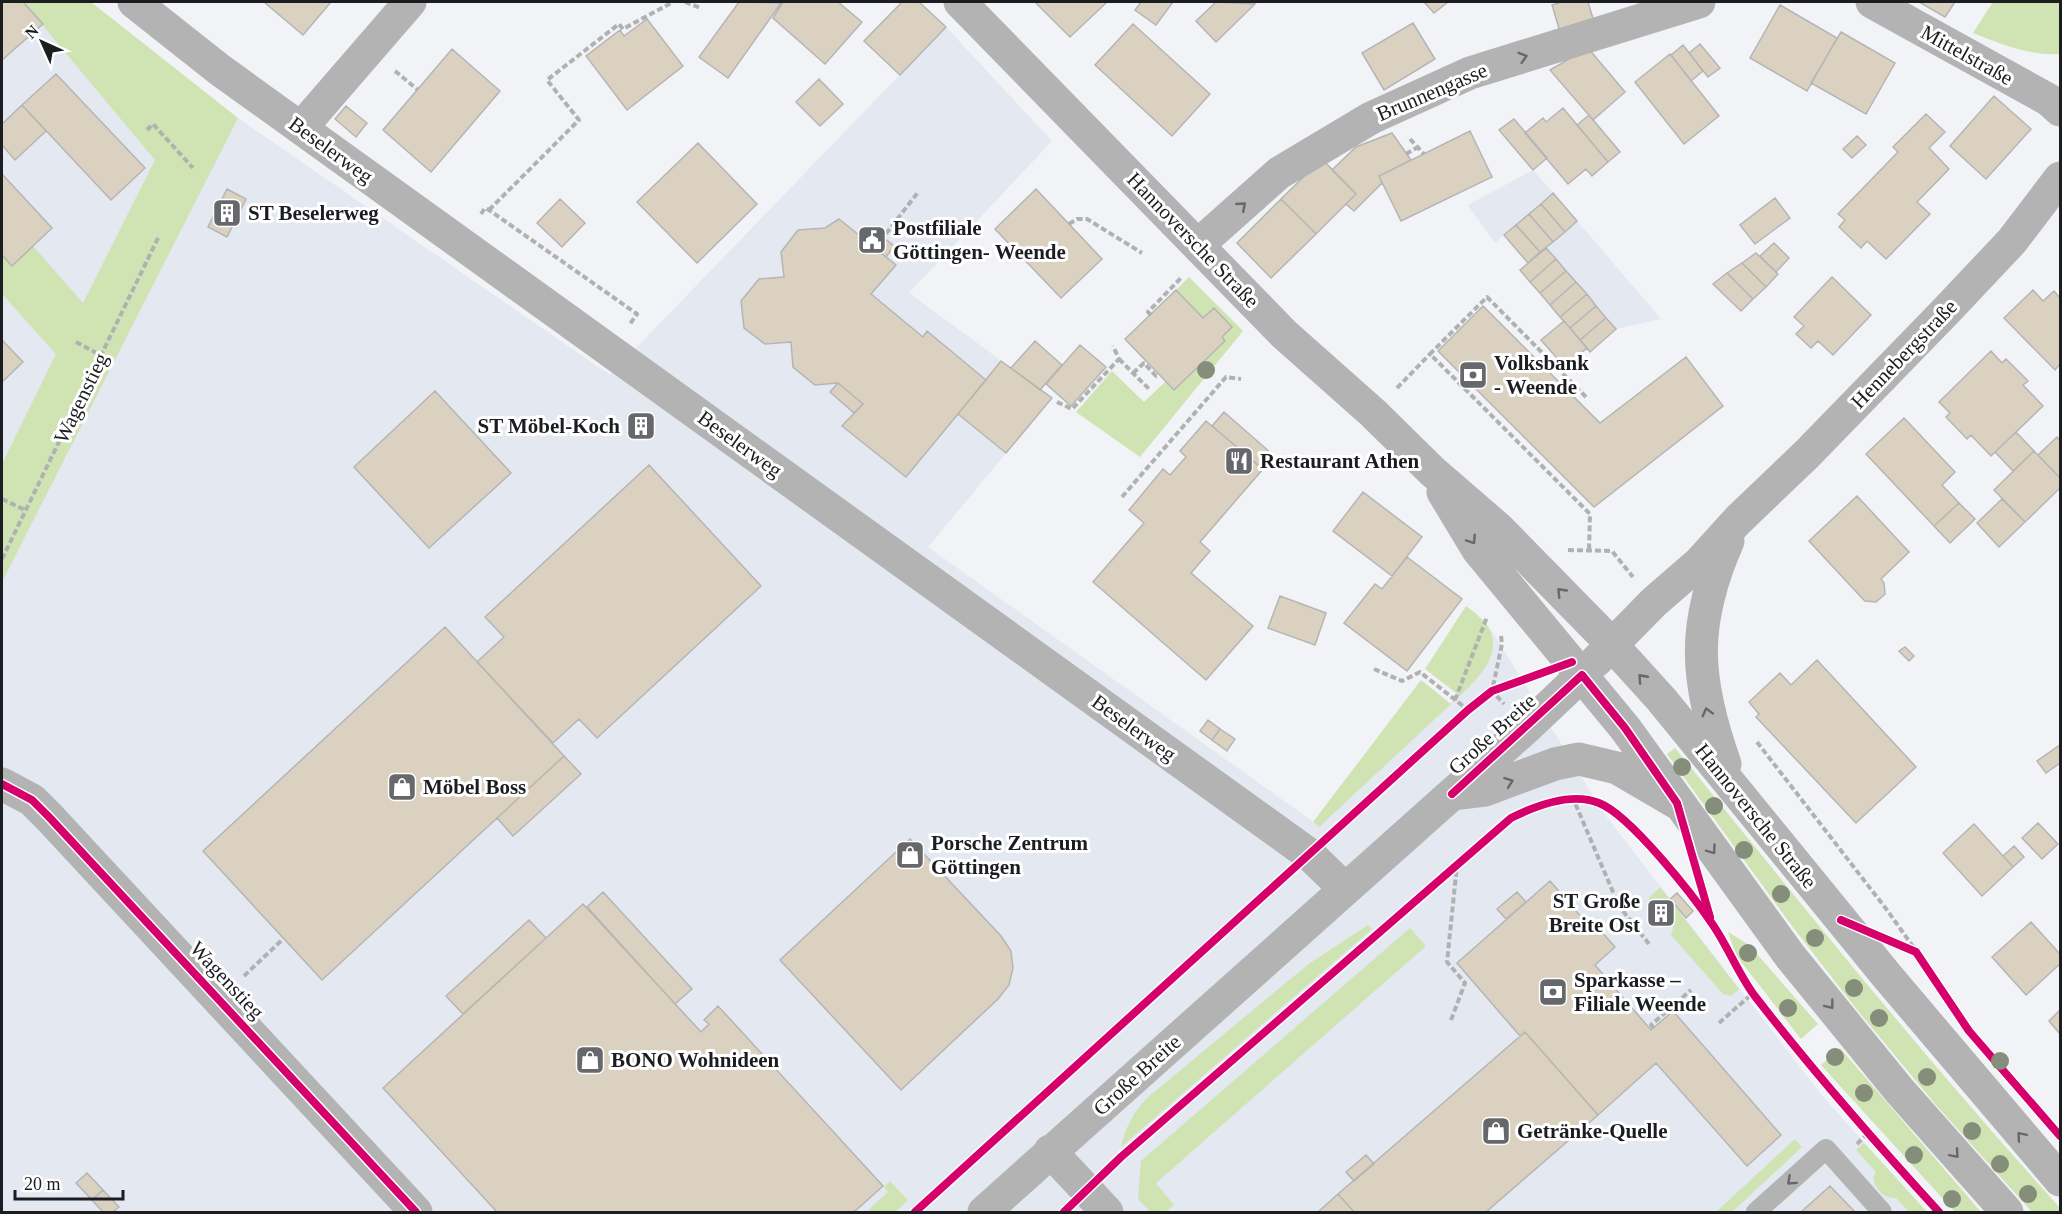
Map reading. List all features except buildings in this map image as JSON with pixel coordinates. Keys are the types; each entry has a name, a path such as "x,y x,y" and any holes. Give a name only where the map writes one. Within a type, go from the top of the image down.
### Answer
{"street":[{"name":"Beselerweg","path":"134,2 220,70 1310,855 1344,888"},
{"path":"301,128 410,2"},
{"name":"Hannoversche Straße","path":"960,2 1284,334 1372,413 1432,471 1499,529 1607,640 1661,699 1887,976 2061,1180"},
{"name":"Brunnengasse","path":"1197,245 1279,173 1371,118 1470,73 1699,2"},
{"name":"Mittelstraße","path":"1872,2 2049,100 2061,110"},
{"name":"Hennebergstraße","path":"1607,640 1660,580 1738,520 1800,462 2012,241 2061,178"},
{"name":"Hannoversche Straße","path":"1432,471 1478,550 1625,728 1677,802 1843,1022 2007,1212"},
{"path":"1733,787 1706,708 1701,653 1710,590 1738,520"},
{"name":"Große Breite","path":"984,1212 1344,888 1452,794 1475,754 1607,640"},
{"name":"Große Breite","path":"1452,794 1485,790 1555,764 1579,759 1617,768 1677,802"},
{"name":"Wagenstieg","path":"2,784 32,800 49,817 416,1212"},
{"path":"1050,1151 1107,1212"}],"lane":[{"path":"1756,1212 1826,1149 1882,1212"}],"path":[{"path":"489,210 579,120 548,80 619,24 623,29 673,2"},
{"path":"685,2 701,8"},
{"path":"147,130 153,124 193,168"},
{"path":"1406,154 1418,147"},
{"path":"875,249 919,191"},
{"path":"1069,224 1077,219 1087,219 1142,253"},
{"path":"1372,413 1486,297 1586,397"},
{"path":"1150,315 1148,312 1156,303"},
{"path":"76,342 102,356"},
{"path":"1113,346 1119,359 1150,390"},
{"path":"1430,354 1590,514 1589,551"},
{"path":"1057,402 1072,409 1119,359"},
{"path":"1133,373 1143,363 1156,376 1159,374"},
{"path":"1122,497 1226,377 1241,379"},
{"path":"2,499 25,511"},
{"path":"1455,700 1489,612 1494,615"},
{"path":"1374,669 1402,681 1420,672 1468,710"},
{"path":"1484,697 1502,687"},
{"path":"1459,718 1476,704"},
{"path":"1754,737 1887,910 1916,952"},
{"path":"1574,800 1619,906 1649,944"},
{"path":"1448,873 1464,859"},
{"path":"1451,1020 1465,983 1447,962 1457,865"},
{"path":"219,999 283,939"},
{"path":"1905,947 1916,952"},
{"path":"1747,983 1760,1002"},
{"path":"1653,1028 1651,1025 1691,990"},
{"path":"1719,1023 1753,993"},
{"path":"1860,1125 1864,1136 1875,1142"}],"shaded area":[{"path":"2,2 23,2 126,124 180,73 238,118 610,375 946,27 1052,141 909,293 1052,398 928,547 1319,826 1475,680 1492,637 1490,628 1603,812 1824,1098 1927,1212 2,1212"},
{"path":"1533,170 1661,319 1616,329 1590,352 1520,270 1528,262 1504,235 1495,243 1468,205"}],"green space":[{"path":"23,2 91,2 238,118 2,582 2,464 56,354 2,294 2,255 12,266 33,246 83,303 155,160"},
{"path":"1993,2 2060,2 2060,54 2026,51 1973,33"},
{"path":"1189,277 1243,331 1140,457 1076,412 1112,371 1144,402 1166,381 1174,390 1225,341 1222,337 1231,326 1214,308 1203,318 1176,290"},
{"path":"1466,606 1480,617 1490,630 1493,649 1486,667 1460,696 1425,669"},
{"path":"1421,680 1451,704 1319,827 1313,822"},
{"path":"1675,748 1865,981 1961,1096 2060,1208 2060,1212 2032,1212 1936,1105 1858,1011 1792,926 1667,754"},
{"path":"1660,887 1739,989 1731,996 1723,994 1671,935 1675,922 1656,902 1650,908 1649,898"},
{"path":"1368,925 1372,929 1121,1147 1131,1120 1148,1097 1310,963"},
{"path":"1410,928 1426,946 1156,1183 1174,1205 1165,1212 1150,1212 1138,1199 1141,1161"},
{"path":"1728,932 1749,945 1818,1024 1801,1039 1736,955"},
{"path":"1840,1048 1981,1212 1955,1212 1821,1065"},
{"path":"1795,1139 1802,1147 1732,1212 1716,1212"},
{"path":"1864,1143 1927,1212 1909,1212 1896,1198 1887,1197 1881,1192 1873,1178 1876,1172 1856,1150"},
{"path":"890,1181 908,1200 895,1212 866,1212 888,1192 884,1187"}],"cycle path":[{"path":"915,1212 1468,710 1492,691 1572,662"},
{"path":"1452,794 1582,675 1625,728 1677,803 1710,917"},
{"path":"2,784 32,800 49,817 416,1212"},
{"path":"1064,1212 1121,1157 1511,818 1542,805 1577,799 1599,803 1612,810 1660,857 1713,925 1748,987 1776,1023 1844,1105 1939,1212"},
{"path":"1841,920 1916,952 1969,1031 2060,1136"}],"place":[{"name":"ST Beselerweg","path":"227,213"},
{"name":"Postfiliale Göttingen- Weende","path":"872,240"},
{"name":"Volksbank - Weende","path":"1473,375"},
{"name":"ST Möbel-Koch","path":"641,426"},
{"name":"Restaurant Athen","path":"1239,461"},
{"name":"Möbel Boss","path":"402,787"},
{"name":"Porsche Zentrum Göttingen","path":"910,855"},
{"name":"ST Große Breite Ost","path":"1661,913"},
{"name":"Sparkasse – Filiale Weende","path":"1553,992"},
{"name":"BONO Wohnideen","path":"590,1060"},
{"name":"Getränke-Quelle","path":"1496,1131"}]}
